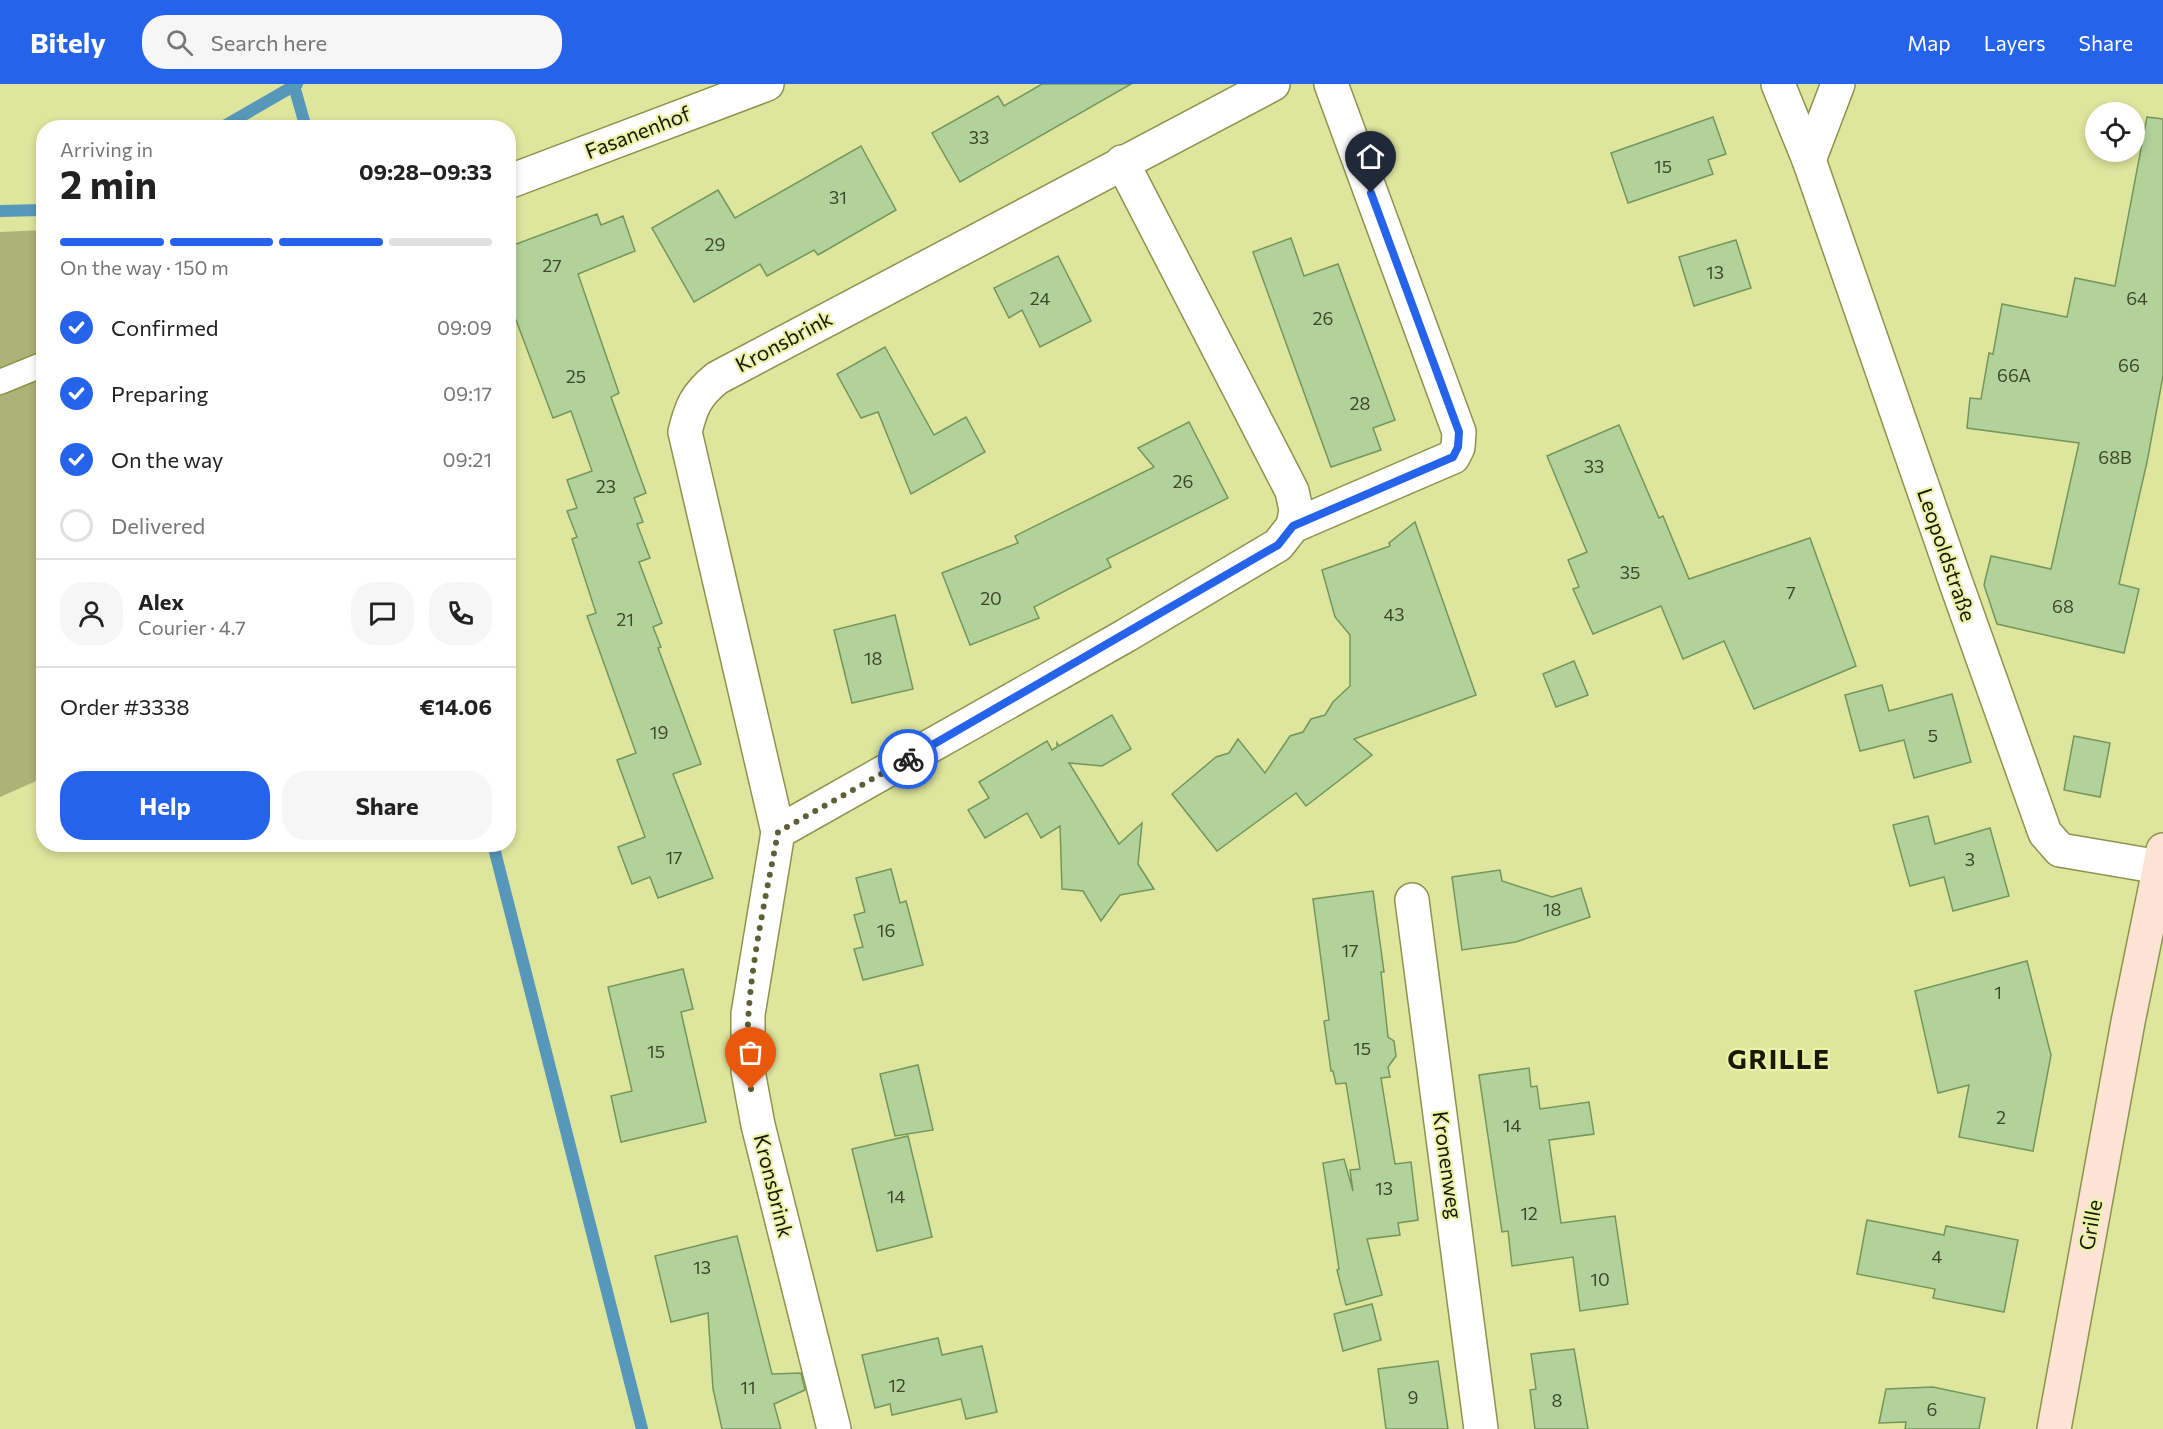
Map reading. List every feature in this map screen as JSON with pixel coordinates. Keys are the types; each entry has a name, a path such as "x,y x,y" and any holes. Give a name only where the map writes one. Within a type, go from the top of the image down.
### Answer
{"main road":[{"name":"Grille","path":"2054,1429 2128,1022 2155,937 2161,858"}],"street":[{"name":"Fasanenhof","path":"516,179 767,84"},
{"name":"Kronsbrink","path":"834,1429 758,1125 748,1071 748,1014 778,832 684,432 691,407 702,390 717,378 1273,84"},
{"path":"1293,526 1453,457 1458,447 1459,432 1331,84"},
{"name":"Leopoldstraße","path":"1778,84 1809,160 2045,833 2060,850 2161,858"},
{"path":"1809,160 1838,84"},
{"path":"778,832 1104,648 1248,563 1278,545 1293,526 1296,510 1292,492 1122,162"},
{"name":"Kronenweg","path":"1412,900 1481,1429"}],"lane":[{"path":"0,382 36,367"}],"green space":[{"path":"36,230 36,357 0,371 0,232"},
{"path":"36,380 36,781 0,797 0,395"}],"building":[{"path":"1042,84 1131,84 960,182 932,133 998,96 1004,106"},
{"path":"1713,117 1726,154 1708,160 1713,174 1628,203 1611,153"},
{"path":"2147,117 2163,119 2163,376 2147,462 2119,584 2139,589 2124,653 1997,624 1984,585 1991,556 2051,569 2079,443 1967,428 1970,398 1981,399 1989,353 1993,354 2002,304 2067,317 2075,278 2115,286 2138,162 2145,162"},
{"path":"861,146 896,210 818,255 814,250 767,276 760,264 694,302 652,228 718,190 735,218"},
{"path":"597,214 601,225 623,216 635,251 578,274 619,393 611,397 646,493 634,498 643,522 637,524 650,558 639,562 662,623 653,627 661,647 658,648 701,764 673,774 713,878 658,898 650,877 632,884 618,847 645,837 617,760 636,753 587,616 596,613 572,539 577,537 567,511 577,508 567,480 592,471 571,411 553,418 516,320 516,244"},
{"path":"1291,238 1304,276 1338,264 1395,420 1373,428 1381,450 1331,467 1253,252"},
{"path":"1736,240 1751,288 1694,306 1679,257"},
{"path":"1058,256 1091,321 1040,347 1022,310 1009,318 994,288"},
{"path":"885,347 934,435 966,417 985,452 911,494 878,412 861,418 837,374"},
{"path":"1189,422 1228,498 1107,559 1111,567 1034,607 1039,618 970,645 942,573 1018,543 1015,536 1154,467 1138,448"},
{"path":"1619,425 1659,518 1663,516 1689,579 1810,538 1856,666 1754,709 1724,641 1683,659 1661,606 1593,634 1573,589 1579,587 1568,560 1587,552 1547,456"},
{"path":"1415,522 1476,695 1354,739 1372,755 1306,806 1296,793 1217,851 1172,794 1216,757 1229,753 1238,739 1265,773 1290,736 1303,732 1311,719 1325,715 1333,702 1350,686 1350,635 1335,617 1322,570 1390,546 1389,543"},
{"path":"895,615 913,689 852,703 834,630"},
{"path":"1574,661 1588,695 1556,707 1543,674"},
{"path":"1882,685 1889,711 1952,694 1971,762 1914,778 1904,740 1860,751 1845,695"},
{"path":"1112,715 1131,749 1102,766 1069,763 1119,844 1142,823 1138,864 1154,889 1120,895 1101,921 1083,891 1062,889 1060,826 1041,838 1027,813 985,838 968,810 989,798 979,782 1047,741 1052,750 1057,747 1057,743 1059,746"},
{"path":"2074,736 2110,743 2100,797 2064,790"},
{"path":"1928,816 1935,844 1990,828 2009,896 1953,911 1944,877 1910,886 1893,825"},
{"path":"891,869 900,903 906,901 923,965 863,980 854,949 863,947 854,915 865,912 856,878"},
{"path":"1500,870 1502,881 1552,897 1581,888 1590,917 1516,942 1462,950 1452,877"},
{"path":"1373,891 1384,972 1381,972 1388,1037 1394,1041 1396,1056 1388,1067 1390,1077 1381,1078 1395,1164 1411,1162 1418,1220 1398,1223 1400,1235 1367,1239 1382,1295 1346,1305 1337,1270 1339,1269 1323,1163 1344,1159 1353,1191 1350,1170 1360,1169 1346,1083 1336,1084 1333,1071 1331,1071 1324,1021 1329,1020 1313,899"},
{"path":"2027,961 2051,1055 2033,1151 1959,1137 1969,1085 1938,1093 1915,991"},
{"path":"683,969 693,1009 681,1012 706,1122 621,1142 611,1096 632,1091 608,987"},
{"path":"918,1065 933,1130 895,1136 880,1074"},
{"path":"1529,1068 1531,1087 1537,1086 1540,1109 1589,1102 1594,1134 1549,1140 1561,1223 1615,1216 1628,1304 1580,1311 1573,1257 1512,1266 1508,1231 1502,1232 1479,1075"},
{"path":"908,1136 932,1237 877,1251 852,1149"},
{"path":"1867,1220 1944,1235 1946,1226 2018,1240 2004,1312 1933,1298 1935,1289 1857,1274"},
{"path":"737,1236 772,1374 801,1373 805,1390 774,1404 781,1429 722,1429 713,1389 708,1313 671,1322 655,1256"},
{"path":"1372,1304 1381,1340 1343,1351 1334,1314"},
{"path":"938,1338 942,1355 982,1346 997,1412 966,1419 961,1399 892,1415 890,1404 875,1408 862,1355"},
{"path":"1574,1349 1588,1429 1535,1429 1530,1390 1536,1389 1531,1354"},
{"path":"1438,1361 1448,1429 1386,1429 1378,1369"},
{"path":"1933,1387 1985,1398 1979,1429 1905,1429 1906,1422 1879,1423 1886,1389"}],"waterway":[{"path":"235,120 297,84"},
{"path":"294,86 304,120"},
{"path":"0,211 36,210"},
{"path":"495,852 642,1429"}],"way so far":[{"path":"751,1089 748,1071 748,1014 778,832 908,759"}],"district":[{"name":"GRILLE","path":"1779,1060"}],"route":[{"path":"908,759 1125,636 1278,545 1293,526 1453,457 1458,447 1459,432 1371,193"}]}
